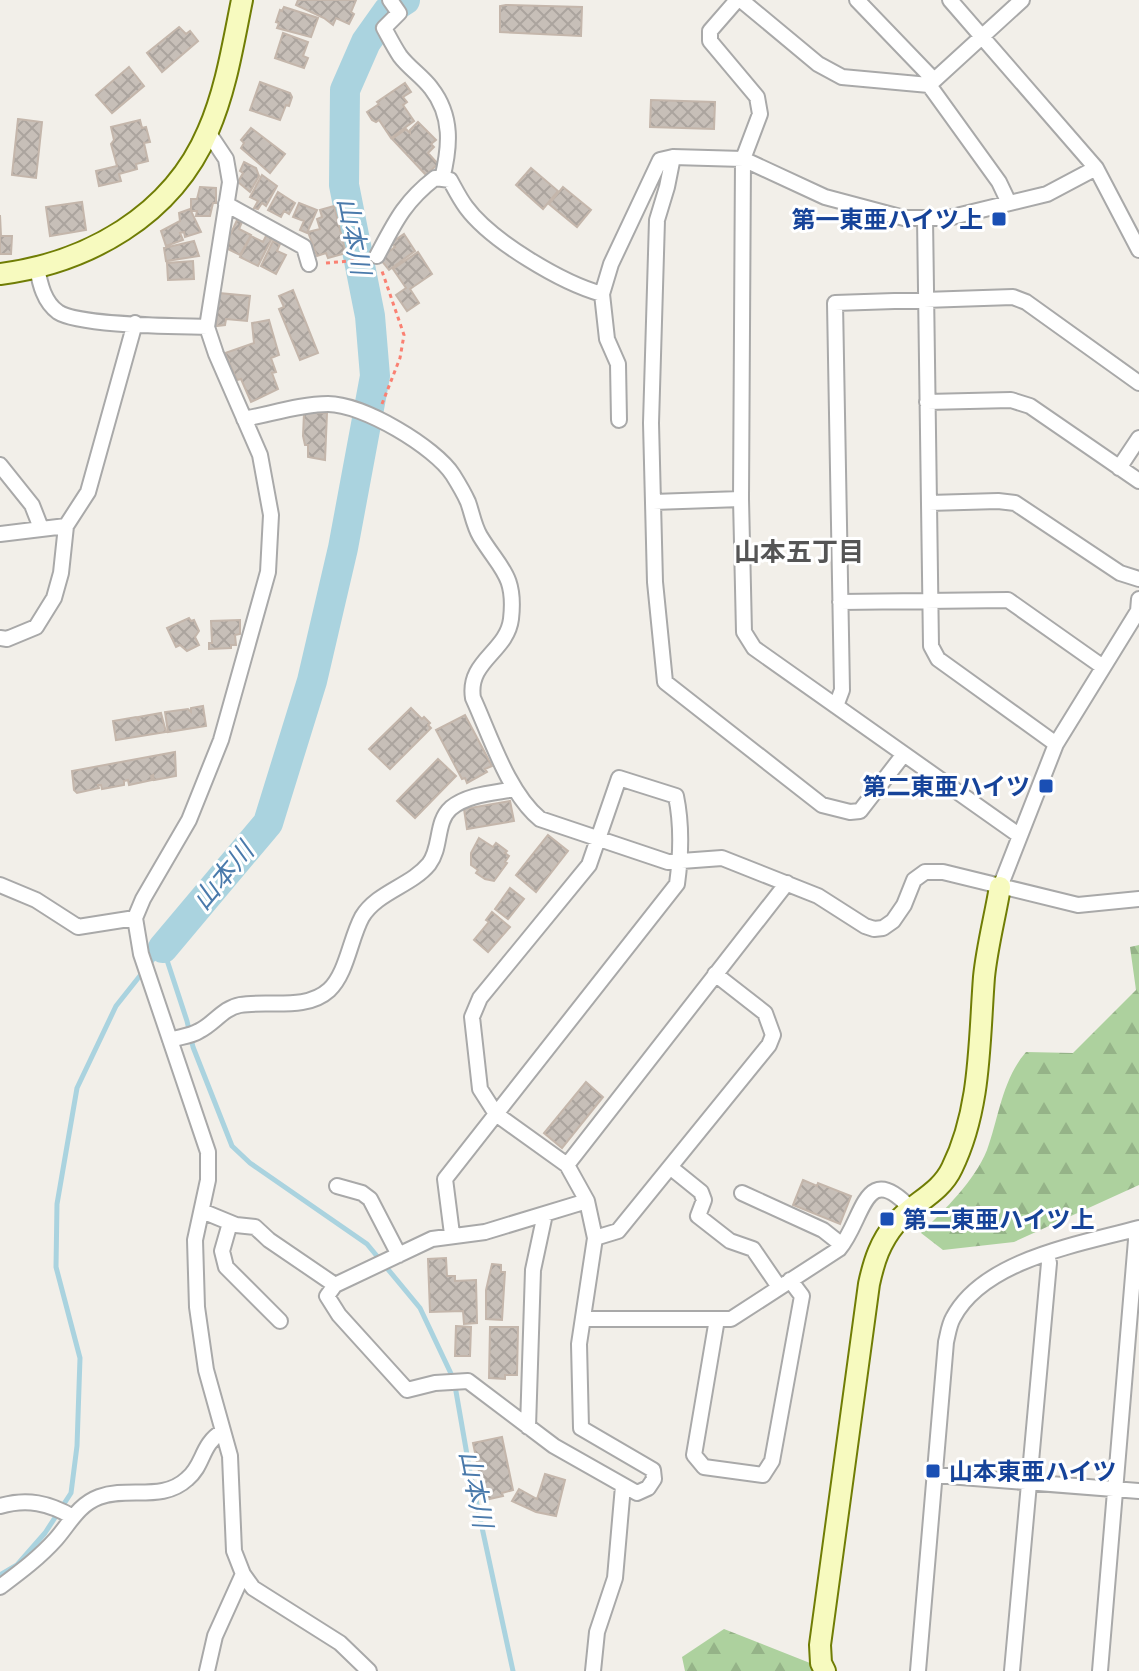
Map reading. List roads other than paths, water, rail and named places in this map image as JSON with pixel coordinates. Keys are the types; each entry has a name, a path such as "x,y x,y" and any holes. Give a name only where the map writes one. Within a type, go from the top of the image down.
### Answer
{"street":[{"path":"0,274 70,259 103,244 162,199 188,166 208,132 221,92 242,0"},
{"path":"390,0 399,13 384,28 401,57 432,89 443,109 449,131 449,154 442,179"},
{"path":"1020,836 754,648 744,632 741,499 743,159 760,114 757,97 710,41 710,31 739,0 818,64 842,77 931,83 1022,0"},
{"path":"857,0 931,83 999,182 1009,203"},
{"path":"950,0 1096,168 1139,250"},
{"path":"208,132 226,159 230,182 207,327 260,455 271,515 268,572 221,740 189,820 135,918 141,954 208,1152 208,1180 195,1240 197,1307 206,1370 230,1456 234,1551 243,1574 253,1588 340,1643 369,1671"},
{"path":"673,157 657,220 651,423 655,582 665,682 822,805 850,812 860,811 904,754"},
{"path":"619,420 618,364 607,339 602,294 611,264 660,160 673,157 743,159 825,197 904,218 948,218 1047,194 1096,168"},
{"path":"374,257 401,210 417,192 435,178 450,180 466,208 491,232 550,272 602,294"},
{"path":"226,204 304,247 309,264"},
{"path":"925,218 931,646 938,659 1056,744"},
{"path":"37,268 41,291 59,312 89,320 207,327"},
{"path":"836,706 842,690 835,303 1013,297 1026,302 1139,383"},
{"path":"0,638 7,639 36,627 48,607 61,573 66,526 88,492 135,323"},
{"path":"927,402 1011,400 1030,406 1139,481"},
{"path":"244,419 332,404 374,418 406,434 442,461 467,499 479,535 506,570 512,592 511,622 502,640 474,674 471,686 473,698 515,789 528,810 540,819 668,862 722,858 818,896 874,929 883,928 893,921 904,905 914,880 925,872 943,872 1078,905 1139,899"},
{"path":"1119,468 1139,438"},
{"path":"0,465 32,505 41,528"},
{"path":"653,502 741,499"},
{"path":"929,503 1015,503 1120,573 1139,579"},
{"path":"0,534 66,526"},
{"path":"840,602 1008,600 1103,667"},
{"path":"825,1671 820,1645 869,1284 876,1253 896,1222 930,1195 951,1171 967,1131 979,1066 985,973 1000,887 1056,744 1139,607"},
{"path":"452,1234 445,1179 496,1114 677,884 681,860 680,815 676,796 619,778 589,865 480,998 472,1017 480,1089 496,1114 567,1165 587,1201 595,1238 579,1344 581,1428 653,1470 654,1479 648,1488 637,1493 554,1446 468,1381 435,1383 407,1390 339,1315 327,1296 335,1285 432,1239 485,1232 587,1201"},
{"path":"170,1040 199,1031 238,1005 300,1002 317,998 331,988 363,916 372,905 422,871 431,861 440,825 449,810 463,800 515,789"},
{"path":"567,1165 787,883"},
{"path":"0,885 36,900 78,927 135,918"},
{"path":"595,1238 618,1231 769,1045 773,1035 765,1013 715,974"},
{"path":"670,1167 701,1192 704,1200 698,1216 730,1241 753,1249 802,1296 772,1461 763,1475 704,1467 694,1455 717,1319"},
{"path":"337,1186 362,1193 370,1199 399,1255"},
{"path":"583,1319 731,1319 842,1245 865,1200 875,1191 886,1188 896,1192 912,1210"},
{"path":"742,1193 823,1230 842,1245"},
{"path":"202,1211 230,1223 255,1227 335,1285"},
{"path":"528,1427 533,1270 545,1214"},
{"path":"230,1223 222,1251 226,1267 280,1321"},
{"path":"918,1671 946,1342 952,1319 968,1298 989,1281 1024,1261 1137,1228 1100,1671"},
{"path":"1012,1671 1047,1254"},
{"path":"0,1587 30,1565 58,1537 81,1507 99,1497 123,1491 167,1492 188,1479 210,1439 223,1431"},
{"path":"935,1475 1139,1491"},
{"path":"593,1671 597,1632 615,1578 623,1486"},
{"path":"0,1506 22,1502 54,1506 73,1517"},
{"path":"207,1671 215,1636 243,1574"}],"waterway":[{"name":"山本川","path":"163,948 268,823 312,681 343,548 375,376 370,316 344,185 345,90 366,42 388,11 405,0"},
{"path":"0,1575 17,1565 45,1533 71,1493 77,1446 80,1358 56,1267 57,1204 77,1088 116,1006 162,948"},
{"name":"山本川","path":"163,948 193,1047 232,1146 250,1163 367,1244 420,1308 454,1380 470,1472 513,1671"}],"place":[{"name":"第一東亜ハイツ上","path":"999,219"},
{"name":"第二東亜ハイツ","path":"1046,786"},
{"name":"第二東亜ハイツ上","path":"887,1219"},
{"name":"山本東亜ハイツ","path":"933,1471"}],"district":[{"name":"山本五丁目","path":"799,552"}]}
